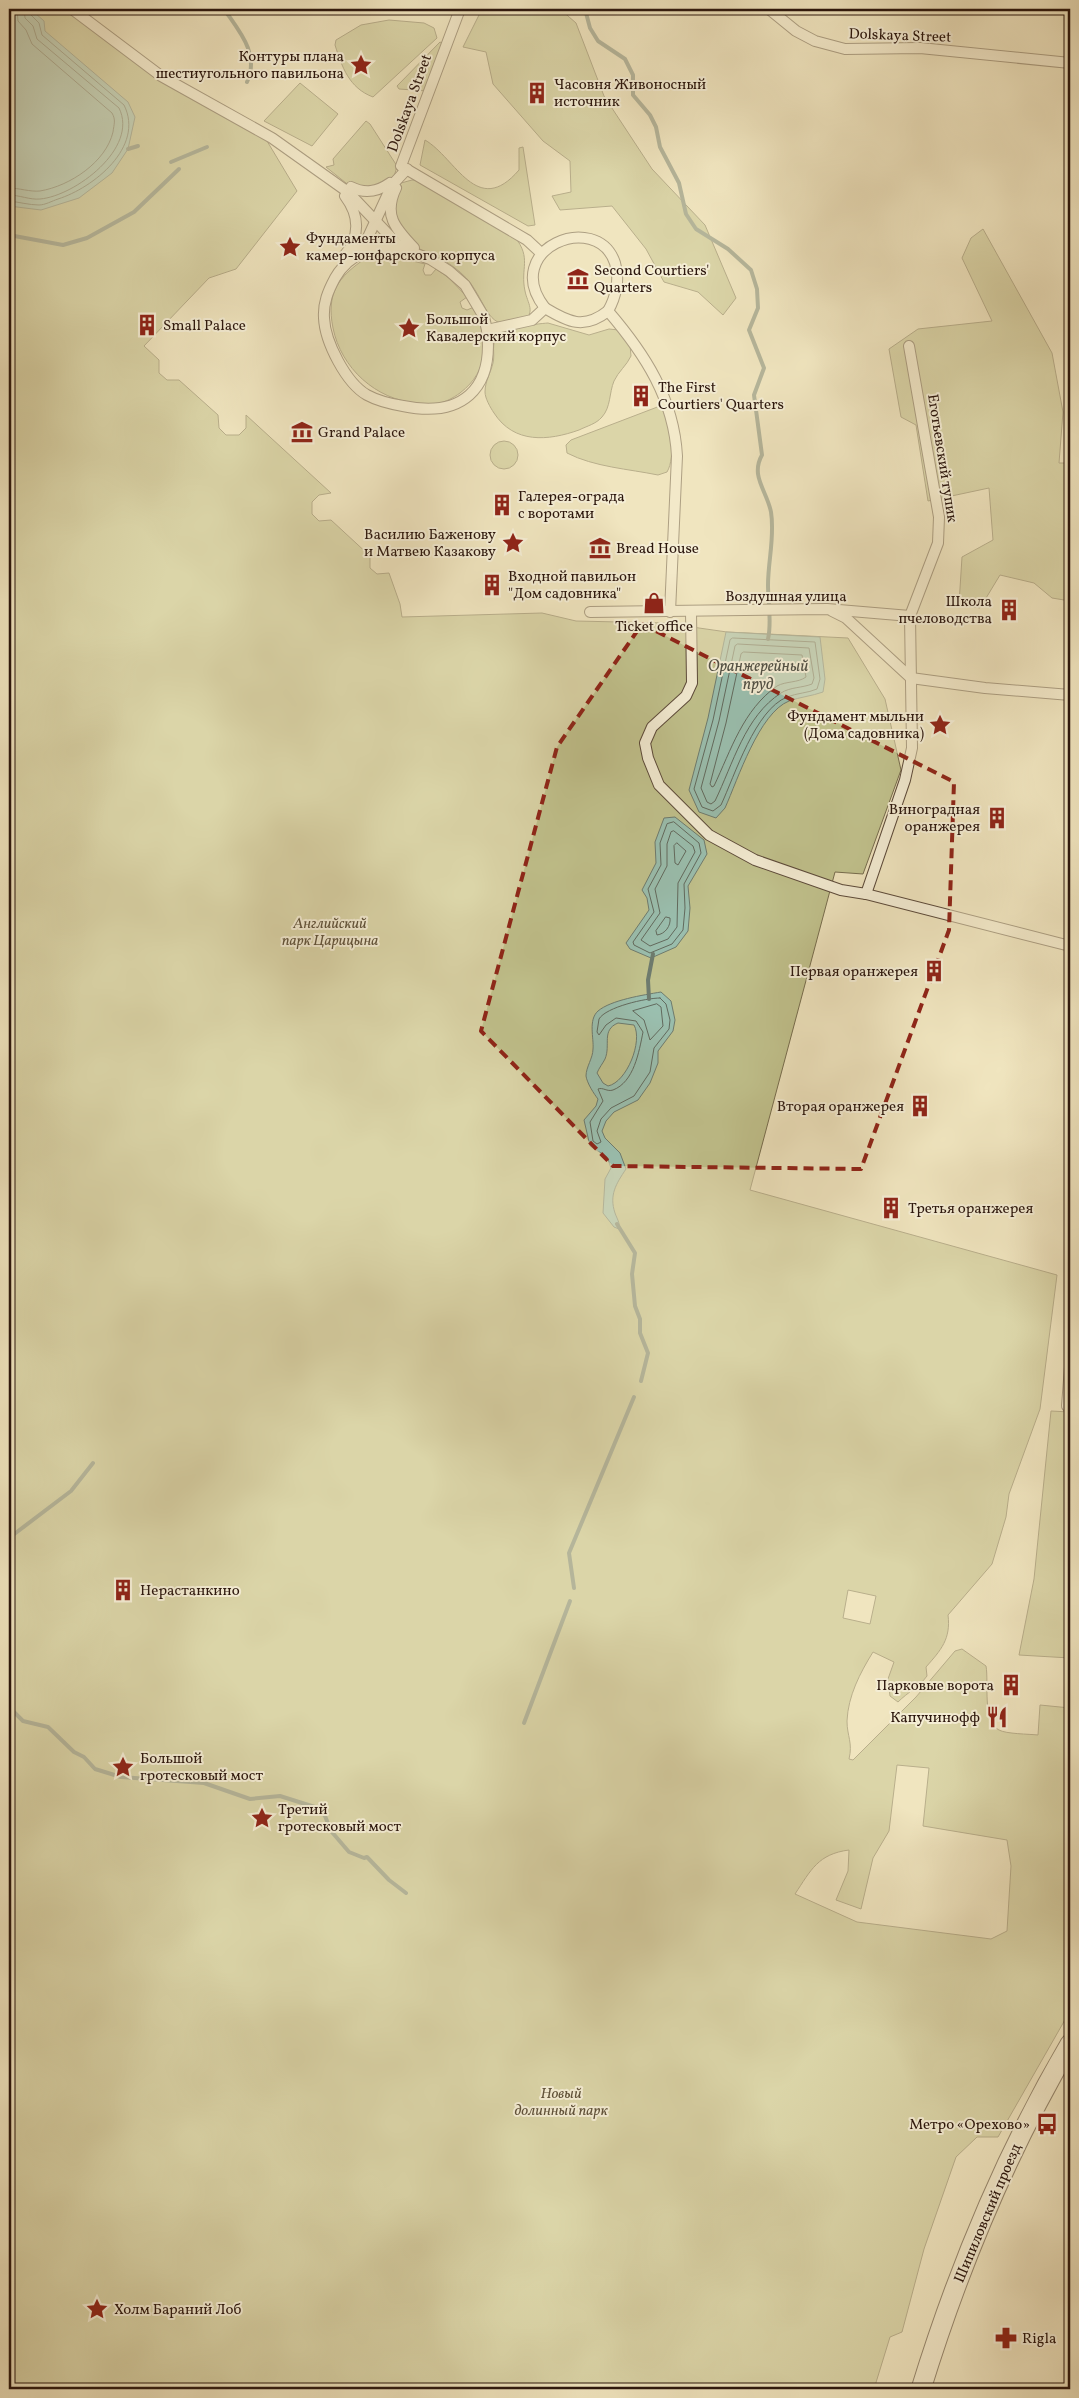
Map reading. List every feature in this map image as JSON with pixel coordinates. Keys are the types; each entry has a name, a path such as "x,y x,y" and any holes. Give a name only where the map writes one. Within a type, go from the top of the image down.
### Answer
{"main road":[{"name":"Шипиловский проезд","path":"921,2389 936,2339 995,2188 1030,2115 1070,2044"}],"street":[{"path":"72,9 161,76 272,138 348,192 376,221 400,247 430,259 449,271 465,285 484,317 488,342 486,366 482,379 476,388 461,402 450,407 418,409 387,403 366,395 354,384 343,369 332,349 324,320 324,303 337,274 351,258 363,249 376,221 392,185 407,169"},
{"name":"Dolskaya Street","path":"460,9 402,166 527,240 542,253"},
{"name":"Dolskaya Street","path":"769,9 796,31 815,41 845,49 920,48 1070,63"},
{"path":"390,183 392,185 396,188 390,210 392,220 398,231 414,248 363,249 344,256 355,241 357,227 355,214 345,196 351,187 370,192 390,183"},
{"path":"586,237 600,244 612,256 617,269 618,283 608,311 599,319 583,323 565,320 545,308 535,290 532,278 534,266 542,253 553,244 566,239 586,237"},
{"path":"487,330 532,320 545,308"},
{"path":"608,311 630,336 652,371 667,401 676,435 677,456 670,612"},
{"name":"Еготьевский тупик","path":"866,894 905,780 912,748 910,616 938,543 939,517 909,346"},
{"path":"828,609 846,618 911,678 985,688 1070,695"},
{"name":"Воздушная улица","path":"590,612 828,609 910,616"},
{"path":"691,612 692,683 686,696 652,727 646,744 648,758 659,785 709,835 755,860 841,890 866,894 1070,946"},
{"path":"1067,1406 1070,1366"}],"highlighted area":[{"path":"642,624 954,782 949,930 861,1169 613,1166 481,1031 557,747"}],"green space":[{"path":"9,9 72,9 134,57 268,136 267,141 297,191 236,269 209,278 144,346 159,360 159,373 167,380 179,380 218,415 219,428 226,435 239,435 246,428 246,415 331,493 319,495 312,502 312,514 319,521 331,520 370,556 370,568 377,574 389,573 400,604 402,617 542,613 576,621 664,623 727,632 848,638 885,699 901,770 863,874 835,872 750,1190 1057,1275 1040,1409 1009,1494 1006,1517 992,1564 948,1615 948,1631 944,1644 926,1667 927,1676 898,1702 890,1696 888,1679 894,1662 873,1652 856,1685 848,1712 847,1726 850,1744 849,1759 853,1760 916,1697 955,1651 962,1649 986,1666 988,1710 990,1719 999,1730 1038,1735 1040,1705 1070,1708 1070,2011 998,2137 977,2137 956,2157 924,2249 902,2332 890,2337 874,2389 9,2389","holes":["848,1590 876,1596 870,1624 843,1618","897,1765 929,1768 923,1826 1007,1840 1011,1866 1007,1931 991,1939 857,1922 795,1894 816,1864 830,1855 849,1850 848,1871 836,1900 861,1909 873,1858 889,1831"]},
{"path":"482,9 560,9 576,23 604,96 652,169 705,225 736,298 723,315 698,292 664,282 646,249 612,206 560,210 552,196 571,192 570,161 543,141 493,84 486,52 463,47"},
{"path":"389,20 424,23 434,28 437,38 373,97 358,88 348,76 335,45 336,40 361,25"},
{"path":"440,42 444,44 427,91 399,89 397,86"},
{"path":"300,83 338,114 312,146 264,121"},
{"path":"366,121 370,124 397,166 394,177 380,189 351,187 326,167 334,165 333,159"},
{"path":"425,140 436,148 468,180 479,187 491,189 504,184 519,170 519,148 523,147 535,225 528,226 420,165"},
{"path":"418,180 515,237 523,251 525,291 530,307 527,317 512,323 503,324 497,321 487,312 469,281 461,273 448,263 416,247 403,237 395,224 392,197 401,183"},
{"path":"983,229 1052,353 1063,412 1059,463 1070,463 1070,601 1052,598 1034,583 1000,575 980,608 959,604 962,557 993,540 989,488 928,501 916,425 901,417 889,349 918,329 992,321 962,258 971,238"},
{"path":"374,256 392,256 425,264 423,270 425,275 431,275 436,269 449,278 467,297 460,302 462,308 467,310 474,307 479,319 484,343 481,364 470,384 452,398 440,403 422,404 402,401 388,396 352,369 344,356 337,343 333,328 331,305 333,295 341,279 348,272 366,258 371,260"},
{"path":"548,323 589,335 609,329 619,330 630,345 631,356 614,381 607,409 600,419 567,434 544,438 532,437 511,430 502,423 488,402 485,388 493,363 494,343 498,336 518,327"},
{"path":"660,406 667,421 672,448 670,465 667,472 658,475 612,467 589,462 567,453 566,445 571,440"},
{"path":"504,441 514,445 518,455 514,465 504,469 494,465 490,455 494,445"},
{"path":"1051,1411 1070,1412 1070,1658 1019,1655 1034,1579"}],"water":[{"path":"9,9 36,9 35,13 44,21 45,31 128,102 135,117 128,149 112,173 79,198 41,210 9,206"},
{"name":"Оранжерейный пруд","path":"726,632 820,637 825,679 823,692 789,701 778,708 768,719 751,748 725,808 716,818 699,812 689,790 708,718"},
{"path":"675,817 704,840 707,854 688,886 690,908 688,931 676,947 651,958 630,949 626,943 649,910 647,898 642,890 656,863 655,842 664,818"},
{"path":"661,992 671,1001 675,1020 673,1031 658,1051 658,1063 650,1083 638,1100 614,1112 606,1121 602,1131 605,1138 620,1153 626,1169 613,1195 613,1207 619,1222 619,1229 614,1227 603,1213 605,1179 611,1168 607,1157 590,1146 584,1120 596,1106 598,1099 589,1085 586,1076 593,1052 592,1024 595,1015 604,1007 628,999","holes":["618,1023 634,1025 636,1041 632,1060 621,1077 615,1083 608,1086 603,1083 597,1073 607,1054 608,1034 613,1026"]}],"waterway":[{"path":"224,9 241,34 249,52 251,62 247,82"},
{"path":"585,9 590,28 598,41 625,59 633,75 633,95 650,115 656,127 660,147 679,183 686,214 696,229 728,249 751,270 757,289 758,308 749,330 764,368 754,395 762,455 758,470 760,484 769,504 772,521 768,576 770,619 768,639"},
{"path":"128,149 138,146"},
{"path":"171,162 207,147"},
{"path":"9,235 63,245 87,238 134,212 179,169"},
{"path":"649,999 648,980 653,954"},
{"path":"617,1224 635,1253 632,1274 635,1306 640,1319 640,1333 648,1353 641,1381"},
{"path":"574,1588 569,1553 634,1397"},
{"path":"9,1538 71,1491 93,1463"},
{"path":"524,1723 570,1601"},
{"path":"9,1707 23,1721 48,1727 74,1752 84,1757 95,1769 121,1777 204,1783 250,1799 280,1796 318,1808 325,1816 331,1831 349,1852 364,1858 367,1857 389,1880 406,1893"}],"place":[{"name":"Контуры плана шестиугольного павильона","path":"361,65"},
{"name":"Часовня Живоносный источник","path":"537,93"},
{"name":"Фундаменты камер-юнфарского корпуса","path":"290,247"},
{"name":"Second Courtiers' Quarters","path":"578,279"},
{"name":"Small Palace","path":"147,325"},
{"name":"Большой Кавалерский корпус","path":"409,328"},
{"name":"The First Courtiers' Quarters","path":"641,396"},
{"name":"Grand Palace","path":"302,432"},
{"name":"Галерея-ограда с воротами","path":"502,505"},
{"name":"Василию Баженову и Матвею Казакову","path":"513,543"},
{"name":"Bread House","path":"600,548"},
{"name":"Входной павильон \"Дом садовника\"","path":"492,585"},
{"name":"Ticket office","path":"654,603"},
{"name":"Школа пчеловодства","path":"1009,610"},
{"name":"Фундамент мыльни (Дома садовника)","path":"940,725"},
{"name":"Виноградная оранжерея","path":"997,818"},
{"name":"Первая оранжерея","path":"934,971"},
{"name":"Вторая оранжерея","path":"920,1106"},
{"name":"Третья оранжерея","path":"891,1208"},
{"name":"Нерастанкино","path":"123,1590"},
{"name":"Парковые ворота","path":"1011,1685"},
{"name":"Капучинофф","path":"997,1717"},
{"name":"Большой гротесковый мост","path":"123,1767"},
{"name":"Третий гротесковый мост","path":"262,1818"},
{"name":"Метро «Орехово»","path":"1047,2124"},
{"name":"Холм Бараний Лоб","path":"97,2309"},
{"name":"Rigla","path":"1006,2338"}],"park label":[{"name":"Английский парк Царицына","path":"330,932"},
{"name":"Новый долинный парк","path":"561,2102"}]}
